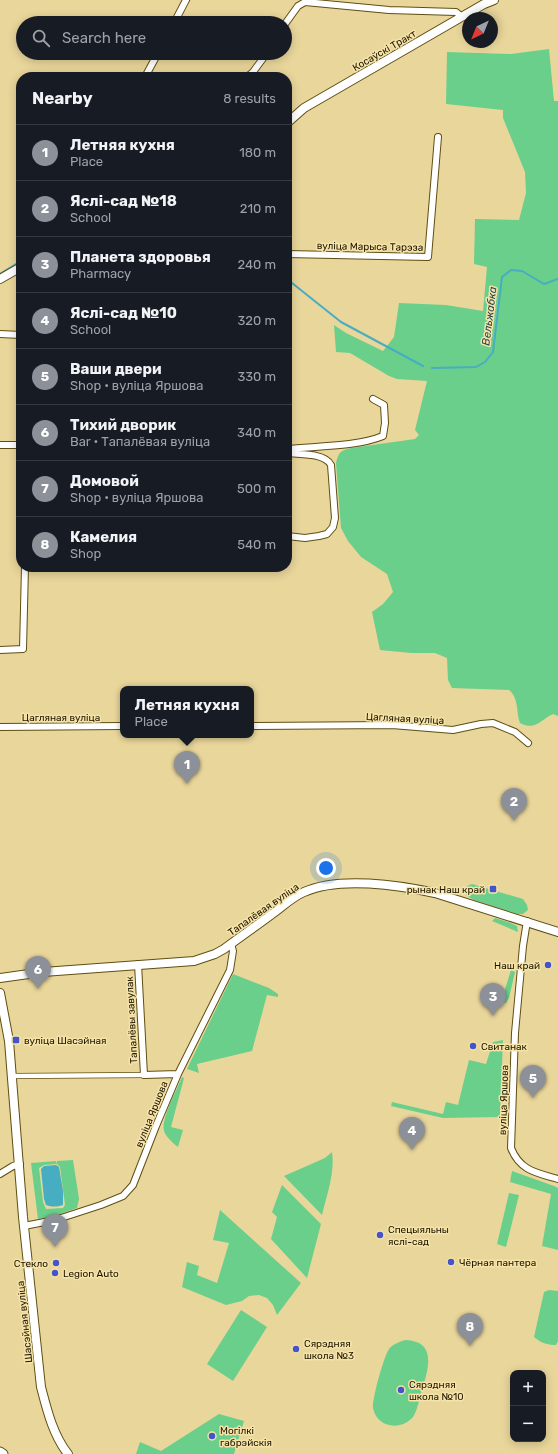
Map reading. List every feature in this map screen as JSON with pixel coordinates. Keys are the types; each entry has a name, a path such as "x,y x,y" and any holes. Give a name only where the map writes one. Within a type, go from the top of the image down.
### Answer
{"main road":[{"name":"Косаўскі Тракт","path":"471,12 494,0"},
{"name":"Косаўскі Тракт","path":"292,119 304,108 462,18"},
{"path":"0,279 16,270"},
{"name":"Тапалёвая вуліца","path":"0,978 43,972 194,960 216,954 304,892 333,885 373,884 417,889 527,921 558,932"},
{"name":"Шасэйная вуліца","path":"0,992 8,1035 13,1076 24,1226 41,1387 47,1410 56,1433 68,1454"}],"street":[{"path":"178,16 186,0"},
{"path":"291,16 298,6 306,2 389,10 456,12 462,18"},
{"path":"148,72 154,60"},
{"path":"253,72 262,60"},
{"name":"вуліца Марыса Тарэза","path":"292,254 428,257 438,137"},
{"path":"0,334 16,335"},
{"path":"292,449 348,444 375,440 384,436 384,405 373,398"},
{"path":"0,445 16,445"},
{"path":"292,453 318,456 329,460 331,465 335,518 333,527 327,534 305,538 292,537"},
{"path":"0,650 23,650 25,572"},
{"name":"Цагляная вуліца","path":"254,726 392,725 453,730 481,724 493,724 515,732 528,743"},
{"name":"Цагляная вуліца","path":"0,727 120,726"},
{"name":"вуліца Яршова","path":"527,921 523,946 515,1033 512,1148 515,1158 531,1171 558,1179"},
{"name":"вуліца Яршова","path":"24,1226 55,1220 101,1205 123,1196 129,1191 133,1185 178,1074 230,970 233,951 231,944"},
{"name":"Тапалёвы завулак","path":"138,964 144,1075"},
{"path":"13,1076 178,1074"},
{"path":"0,1174 13,1166 20,1164"}],"green space":[{"path":"549,49 554,101 558,101 558,716 553,714 538,724 530,726 520,723 516,701 509,690 452,688 448,680 447,658 435,653 411,653 380,650 372,612 383,604 393,592 387,574 361,557 348,541 341,528 336,463 340,452 347,449 415,439 419,435 415,430 427,381 397,379 389,376 350,353 336,352 334,325 346,333 383,351 394,337 399,303 446,305 483,311 487,267 474,264 475,219 519,220 526,193 525,172 503,118 503,110 446,104 447,52 511,54"},
{"path":"472,884 523,899 528,910 523,914 517,914 474,900 467,896 465,892 467,886"},
{"path":"495,918 517,926 518,932 492,921"},
{"path":"511,970 515,972 509,998 506,1003 501,1002"},
{"path":"233,974 269,988 278,994 278,997 267,995 252,1051 197,1064 199,1073 187,1069"},
{"path":"503,1040 500,1117 443,1118 391,1106 392,1102 443,1114 446,1102 458,1105 469,1060 486,1064 493,1042"},
{"path":"182,1077 184,1078 171,1127 183,1130 178,1147 166,1135 164,1125 170,1104"},
{"path":"332,1152 333,1160 331,1176 322,1215 284,1176 325,1158"},
{"path":"73,1160 79,1199 77,1208 54,1216 38,1219 31,1163 56,1161 57,1164 57,1161","holes":["57,1164 60,1167 65,1205 63,1208 46,1209 43,1202 39,1168 44,1165"]},
{"path":"512,1171 558,1188 558,1250 542,1246 551,1194 510,1182"},
{"path":"282,1185 321,1224 307,1278 271,1239 277,1217 272,1212"},
{"path":"509,1193 519,1195 506,1247 497,1244"},
{"path":"220,1210 301,1283 277,1315 273,1305 267,1298 259,1295 249,1296 242,1301 226,1305 182,1287 187,1262 199,1266 197,1275 217,1283 229,1243 213,1240"},
{"path":"549,1290 558,1291 558,1341 556,1345 544,1343 534,1337 544,1292"},
{"path":"241,1310 267,1327 233,1381 207,1364"},
{"path":"405,1340 422,1345 428,1358 428,1366 415,1414 408,1421 396,1426 379,1420 375,1415 373,1403 381,1368 389,1349 394,1344"},
{"name":"Могілкі габрэйскія","path":"219,1414 244,1421 234,1454 136,1454 140,1442 161,1451"}],"water":[{"path":"56,1165 59,1167 63,1191 63,1205 46,1205 41,1169 44,1166"}],"waterway":[{"name":"Вельжабка","path":"0,274 16,264"},
{"name":"Вельжабка","path":"432,368 476,367 485,362 493,352 502,277 511,270 522,271 544,284 558,279"},
{"name":"Вельжабка","path":"292,283 341,322 423,366"}],"place":[{"name":"Летняя кухня","path":"187,784"},
{"name":"Яслі-сад №18","path":"514,821"},
{"name":"рынак Наш край","path":"493,889"},
{"name":"Наш край","path":"548,965"},
{"name":"Тихий дворик","path":"38,989"},
{"name":"Планета здоровья","path":"493,1016"},
{"name":"вуліца Шасэйная","path":"16,1040"},
{"name":"Свитанак","path":"473,1046"},
{"name":"Ваши двери","path":"533,1098"},
{"name":"Яслі-сад №10","path":"412,1150"},
{"name":"Спецыяльны яслі-сад","path":"380,1235"},
{"name":"Домовой","path":"55,1247"},
{"name":"Чёрная пантера","path":"451,1262"},
{"name":"Стекло","path":"56,1263"},
{"name":"Legion Auto","path":"55,1273"},
{"name":"Камелия","path":"470,1346"},
{"name":"Сярэдняя школа №3","path":"296,1349"},
{"name":"Сярэдняя школа №10","path":"401,1390"},
{"name":"Могілкі габрэйскія","path":"212,1436"}]}
